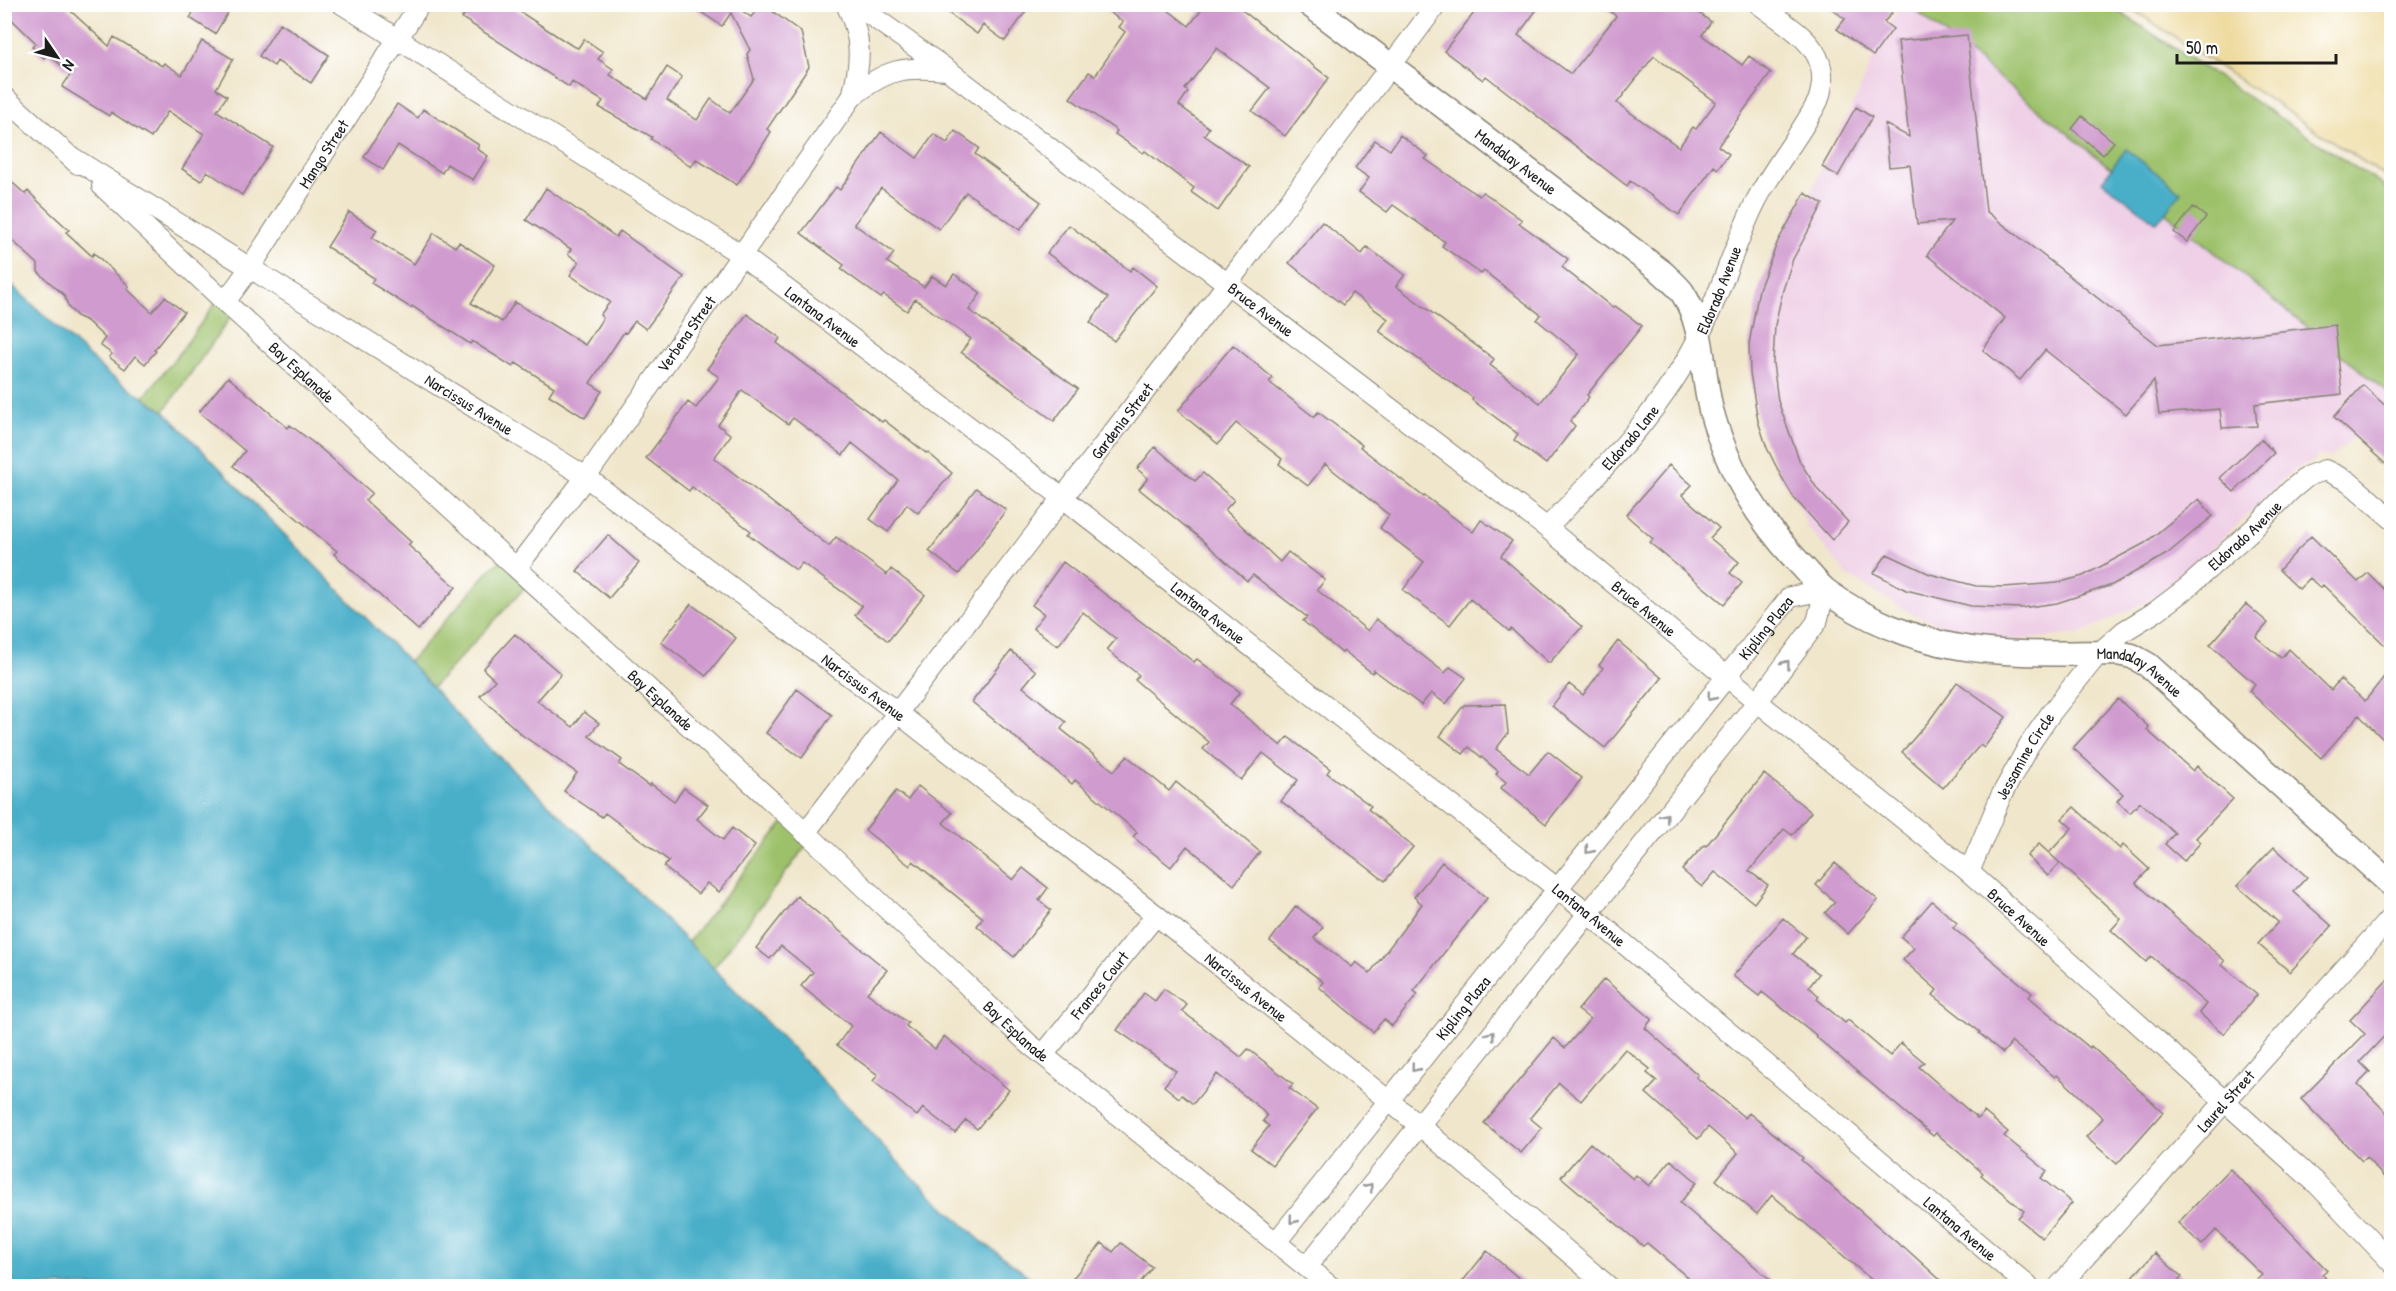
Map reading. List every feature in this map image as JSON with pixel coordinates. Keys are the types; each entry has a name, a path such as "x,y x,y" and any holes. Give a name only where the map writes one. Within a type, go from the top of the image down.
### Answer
{"street":[{"name":"Lantana Avenue","path":"342,4 740,254 1062,497 1588,913 2028,1287"},
{"name":"Mango Street","path":"225,302 250,268 420,4"},
{"name":"Verbena Street","path":"846,4 854,21 859,46 859,69 852,97"},
{"name":"Bruce Avenue","path":"855,4 949,71 1547,528 1757,702 1970,872 2318,1185 2391,1263"},
{"name":"Mandalay Avenue","path":"1309,4 1663,273 1681,291 1692,310 1700,336"},
{"name":"Gardenia Street","path":"805,833 1228,283 1437,4"},
{"name":"Eldorado Avenue","path":"1759,4 1817,52 1824,85 1808,120 1756,200 1725,270 1700,336 1703,369 1712,411 1728,460 1775,538 1825,590"},
{"name":"Verbena Street","path":"517,567 586,477 852,97 870,82 894,70 920,68 949,71"},
{"name":"Bay Esplanade","path":"4,97 225,302 517,567 1043,1055 1277,1241 1330,1287"},
{"name":"Narcissus Avenue","path":"70,156 586,477 898,713 1156,915 1419,1125 1608,1287"},
{"name":"Eldorado Lane","path":"1547,528 1621,450 1654,408 1700,336"},
{"name":"Eldorado Avenue","path":"2099,653 2124,631 2156,612 2188,587 2308,476 2325,470 2348,480 2391,519"},
{"name":"Mandalay Avenue","path":"1825,590 1884,624 1912,636 1958,647 2001,652 2099,653 2132,656 2148,665 2391,885"},
{"name":"Kipling Plaza","path":"1277,1241 1790,597 1825,590 1817,622 1757,702 1307,1266"},
{"name":"Jessamine Circle","path":"1970,872 2001,796 2029,745 2051,713 2099,653"},
{"name":"Frances Court","path":"1043,1055 1156,915"},
{"name":"Laurel Street","path":"2059,1287 2391,916"}],"shaded area":[{"path":"1901,5 1909,5 2391,395 2391,407 2331,457 2317,455 2315,461 2299,467 2180,577 2152,599 2079,634 2018,640 1977,638 1915,615 1847,575 1807,526 1775,443 1767,271 1807,201 1859,92 1881,38"}],"green space":[{"path":"1909,5 2109,5 2391,191 2391,395"},
{"path":"220,297 235,311 164,411 143,398"},
{"path":"505,556 531,581 432,688 409,662 488,572"},
{"path":"788,817 812,838 713,969 688,942"}],"sand":[{"path":"2126,5 2378,5 2391,14 2391,180"}],"water":[{"path":"2126,149 2181,192 2157,223 2102,181"},
{"path":"5,279 108,374 164,411 409,662 472,731 602,855 792,1048 910,1175 980,1240 1042,1286 5,1286"}],"building":[{"path":"4,4 63,4 109,46 114,37 162,66 164,63 182,75 202,41 233,59 216,89 227,96 217,111 273,147 242,195 207,171 201,181 182,169 204,134 168,111 151,138 111,112 109,116 62,87 71,74 48,54 44,58 32,47 36,43 4,12"},
{"path":"198,4 233,4 215,34 190,18"},
{"path":"471,4 508,4 571,45 578,48 584,39 603,52 598,59 613,69 610,75 647,99 667,67 682,77 667,100 697,120 711,99 730,113 754,79 747,54 750,50 731,13 722,26 689,4 736,4 735,6 751,17 762,4 801,32 809,67 767,129 771,132 737,185 696,159 691,167 651,139 652,137 599,107 603,101 572,82 569,87 462,18"},
{"path":"936,4 1031,4 1005,41 983,25 977,34"},
{"path":"1098,4 1160,4 1189,26 1206,4 1234,4 1329,78 1285,136 1252,111 1270,88 1217,48 1185,89 1188,92 1179,105 1209,128 1204,135 1249,167 1218,211 1191,192 1194,188 1145,151 1143,153 1115,134 1117,131 1070,98 1089,72 1095,76 1125,32 1119,27 1123,22"},
{"path":"1481,4 1485,4 1494,12 1500,4 1541,4 1518,35 1571,74 1616,16 1601,4 1687,4 1711,22 1702,35 1742,65 1749,56 1771,73 1718,146 1729,154 1718,169 1714,166 1679,215 1630,181 1627,186 1486,76 1483,80 1444,51","holes":["1654,56 1716,102 1696,129 1693,127 1679,147 1617,103"]},
{"path":"1826,4 1880,4 1892,13 1884,22 1893,29 1873,56 1837,29 1845,19"},
{"path":"280,23 329,55 311,83 277,61 274,66 259,56"},
{"path":"1967,35 1986,211 2158,345 2335,325 2342,394 2255,404 2257,426 2222,428 2220,409 2159,414 2154,381 2126,414 2045,350 2020,380 1983,350 2005,318 1927,255 1952,221 1917,224 1910,165 1889,167 1885,124 1909,137 1898,41"},
{"path":"397,104 418,118 423,109 479,145 477,149 488,156 473,180 447,164 442,173 398,145 383,170 364,157"},
{"path":"1856,107 1872,117 1838,176 1822,167"},
{"path":"2082,116 2114,142 2103,155 2072,129"},
{"path":"955,131 979,148 975,154 1041,202 1020,230 966,192 939,229 881,188 854,224 894,253 887,262 924,287 932,276 946,285 954,274 981,293 969,310 1078,389 1054,421 961,352 971,339 915,299 907,311 884,295 881,298 841,269 844,265 801,233 836,187 840,190 881,132 917,158 934,134 947,143"},
{"path":"1400,135 1428,156 1425,159 1479,196 1483,192 1522,220 1519,223 1568,259 1562,267 1613,308 1615,306 1642,326 1587,395 1589,397 1570,421 1575,426 1546,464 1514,440 1518,434 1472,400 1473,398 1379,331 1388,319 1352,293 1343,305 1289,263 1322,222 1362,254 1367,247 1405,275 1396,286 1494,359 1490,365 1540,403 1579,354 1537,320 1541,315 1484,271 1481,274 1442,246 1445,242 1393,205 1387,212 1359,192 1369,178 1355,168 1375,140 1390,150"},
{"path":"4,175 25,194 28,191 69,230 66,232 92,256 94,253 129,286 127,289 152,312 165,297 184,312 145,364 135,356 125,369 109,357 112,354 100,345 105,338 69,308 64,295 38,272 38,264 4,233"},
{"path":"546,188 616,237 620,231 684,277 646,329 635,321 626,333 624,332 590,383 602,391 585,418 549,395 554,387 516,363 513,367 472,341 470,344 412,306 411,308 371,283 374,278 327,247 349,212 377,230 372,238 414,264 434,233 455,247 459,242 495,265 471,303 502,322 515,302 585,345 603,318 600,315 610,302 570,275 579,262 568,254 571,249 526,220"},
{"path":"1805,193 1823,204 1793,259 1783,290 1775,325 1773,363 1778,401 1800,462 1818,490 1848,522 1832,540 1794,498 1767,448 1758,421 1750,373 1749,344 1759,289 1778,241"},
{"path":"2193,207 2206,217 2187,242 2174,232"},
{"path":"1069,225 1130,271 1133,267 1157,286 1114,341 1090,322 1108,298 1047,253"},
{"path":"747,314 780,338 777,343 882,422 884,420 952,473 918,513 907,504 888,532 870,519 898,480 852,443 843,455 793,418 788,424 742,390 718,425 731,435 714,458 829,546 836,537 887,575 891,569 925,595 888,641 855,615 862,606 802,563 796,570 748,534 751,531 692,487 689,491 646,458 688,402 696,408 719,377 707,369"},
{"path":"1233,345 1273,378 1269,382 1314,417 1318,412 1424,497 1473,532 1481,520 1512,541 1501,556 1582,627 1549,663 1511,629 1509,631 1470,599 1450,625 1403,590 1424,562 1380,528 1389,515 1325,464 1308,486 1279,464 1282,459 1236,423 1218,444 1178,411"},
{"path":"228,377 288,428 290,425 320,448 372,493 365,500 411,542 408,545 456,587 418,630 334,554 337,551 233,466 245,451 199,412"},
{"path":"2363,385 2391,411 2391,469 2334,417"},
{"path":"2261,439 2274,453 2234,492 2220,478"},
{"path":"1155,447 1195,481 1203,473 1234,500 1225,510 1280,562 1288,552 1325,580 1317,590 1368,631 1376,619 1445,673 1450,667 1466,678 1446,704 1431,693 1421,705 1374,670 1372,673 1344,651 1342,653 1303,621 1307,617 1253,575 1247,581 1201,539 1139,489 1148,478 1137,469"},
{"path":"1669,465 1692,485 1682,495 1719,528 1710,538 1739,562 1730,573 1742,583 1724,604 1650,543 1653,539 1626,515"},
{"path":"976,488 1006,510 959,574 929,551"},
{"path":"2199,499 2213,516 2167,554 2112,585 2057,603 2022,608 1971,606 1906,590 1874,573 1887,554 1930,574 1976,586 2004,587 2057,583 2083,576 2145,543"},
{"path":"608,535 639,563 609,598 577,571"},
{"path":"2311,536 2358,582 2368,573 2391,596 2391,651 2323,585 2320,588 2310,578 2299,589 2279,570"},
{"path":"1063,562 1194,662 1197,659 1240,692 1230,704 1281,746 1288,737 1330,769 1327,773 1371,806 1368,809 1413,847 1385,881 1281,801 1298,780 1263,753 1241,780 1203,749 1209,742 1135,680 1139,675 1107,650 1116,639 1083,612 1058,646 1033,628 1044,614 1032,605"},
{"path":"691,604 736,638 706,676 661,642"},
{"path":"2246,604 2268,623 2256,637 2281,658 2289,649 2331,690 2340,679 2365,701 2391,668 2391,747 2359,715 2321,758 2249,691 2255,684 2210,645"},
{"path":"515,634 561,674 537,701 573,727 584,712 599,723 589,736 622,760 619,764 674,801 684,788 708,805 697,819 723,840 732,828 755,846 719,892 707,883 698,894 664,867 669,861 605,813 602,817 564,791 577,773 522,735 480,696 495,680 483,669"},
{"path":"1618,641 1662,678 1605,748 1552,706 1569,684 1583,695 1603,668 1599,665"},
{"path":"1011,651 1036,671 1023,687 1066,722 1061,729 1114,771 1127,756 1169,791 1176,782 1260,852 1234,885 1187,846 1171,867 1133,837 1137,832 1075,780 1072,784 972,702"},
{"path":"1957,682 2006,717 1984,748 1980,745 1943,788 1902,752 1929,721"},
{"path":"797,689 832,715 802,758 766,733"},
{"path":"2118,699 2149,727 2147,730 2193,771 2197,766 2233,799 2196,838 2201,842 2184,861 2165,844 2175,833 2140,802 2130,813 2117,801 2123,794 2073,748"},
{"path":"1505,704 1508,733 1496,749 1529,774 1548,751 1582,778 1546,824 1501,788 1506,782 1496,774 1498,771 1469,747 1463,754 1440,736 1464,705"},
{"path":"1764,774 1811,812 1792,835 1784,829 1749,871 1768,885 1754,903 1715,872 1702,887 1682,870 1704,845 1706,846"},
{"path":"918,786 952,813 943,823 1013,880 1023,868 1048,888 1039,900 1051,910 1014,957 977,926 983,918 913,861 910,866 865,830 896,791 908,800"},
{"path":"2074,807 2120,849 2123,845 2149,869 2136,883 2225,961 2222,965 2257,995 2224,1034 2199,1013 2206,1004 2151,956 2146,962 2111,930 2121,919 2049,853 2072,828 2062,819"},
{"path":"2039,844 2060,863 2048,876 2027,856"},
{"path":"2274,847 2307,877 2293,892 2332,926 2290,972 2258,944 2278,922 2237,886"},
{"path":"1442,862 1487,898 1414,991 1418,994 1392,1026 1384,1019 1373,1032 1319,987 1323,982 1270,941 1296,906 1323,927 1314,938 1352,967 1356,962 1370,973 1422,904 1414,897"},
{"path":"1835,863 1878,900 1848,934 1825,913 1835,902 1816,885"},
{"path":"797,896 887,970 867,993 908,1023 906,1026 935,1049 944,1036 1009,1090 977,1129 966,1120 955,1133 923,1108 917,1116 873,1081 878,1075 837,1045 851,1026 801,986 813,972 781,946 770,959 756,948"},
{"path":"1932,901 1957,923 1953,928 2032,993 2029,997 2090,1048 2091,1046 2163,1112 2117,1164 2086,1137 2103,1118 2057,1075 2055,1077 2012,1042 2003,1053 1933,995 1937,990 1903,960 1914,948 1901,937"},
{"path":"1783,918 1806,937 1793,954 1819,974 1809,987 1819,996 1817,999 1845,1023 1848,1020 1890,1056 1901,1043 1924,1062 1919,1067 1978,1119 1984,1112 2008,1132 2004,1136 2047,1171 2041,1178 2072,1203 2042,1238 2018,1218 2024,1211 1936,1133 1933,1136 1816,1035 1762,992 1759,996 1733,976"},
{"path":"2391,976 2391,1029 2360,1062 2370,1072 2358,1084 2391,1117 2391,1185 2366,1157 2362,1161 2301,1099 2365,1034 2350,1020"},
{"path":"1604,979 1652,1019 1645,1028 1698,1075 1696,1077 1745,1118 1749,1113 1803,1158 1801,1160 1948,1287 1880,1287 1772,1195 1757,1214 1716,1180 1738,1153 1708,1127 1698,1139 1646,1093 1657,1081 1647,1073 1650,1069 1625,1049 1581,1101 1559,1083 1530,1118 1542,1128 1521,1153 1484,1123 1554,1038 1565,1048 1590,1019 1578,1010"},
{"path":"1164,989 1187,1005 1182,1011 1241,1057 1248,1049 1293,1084 1289,1088 1317,1109 1272,1165 1251,1149 1269,1126 1263,1121 1267,1116 1260,1108 1217,1074 1193,1104 1182,1095 1179,1098 1164,1086 1176,1071 1117,1030 1144,993 1155,1001"},
{"path":"1590,1143 1633,1179 1636,1175 1649,1186 1671,1160 1697,1182 1680,1203 1779,1287 1699,1287 1647,1243 1643,1246 1561,1177"},
{"path":"2230,1169 2327,1270 2322,1274 2334,1287 2249,1287 2262,1275 2216,1230 2202,1245 2178,1223"},
{"path":"1102,1243 1113,1252 1121,1243 1152,1267 1137,1287 1084,1287 1073,1278"},
{"path":"1487,1251 1529,1287 1458,1287"},
{"path":"2155,1253 2182,1277 2173,1287 2123,1287"}]}
